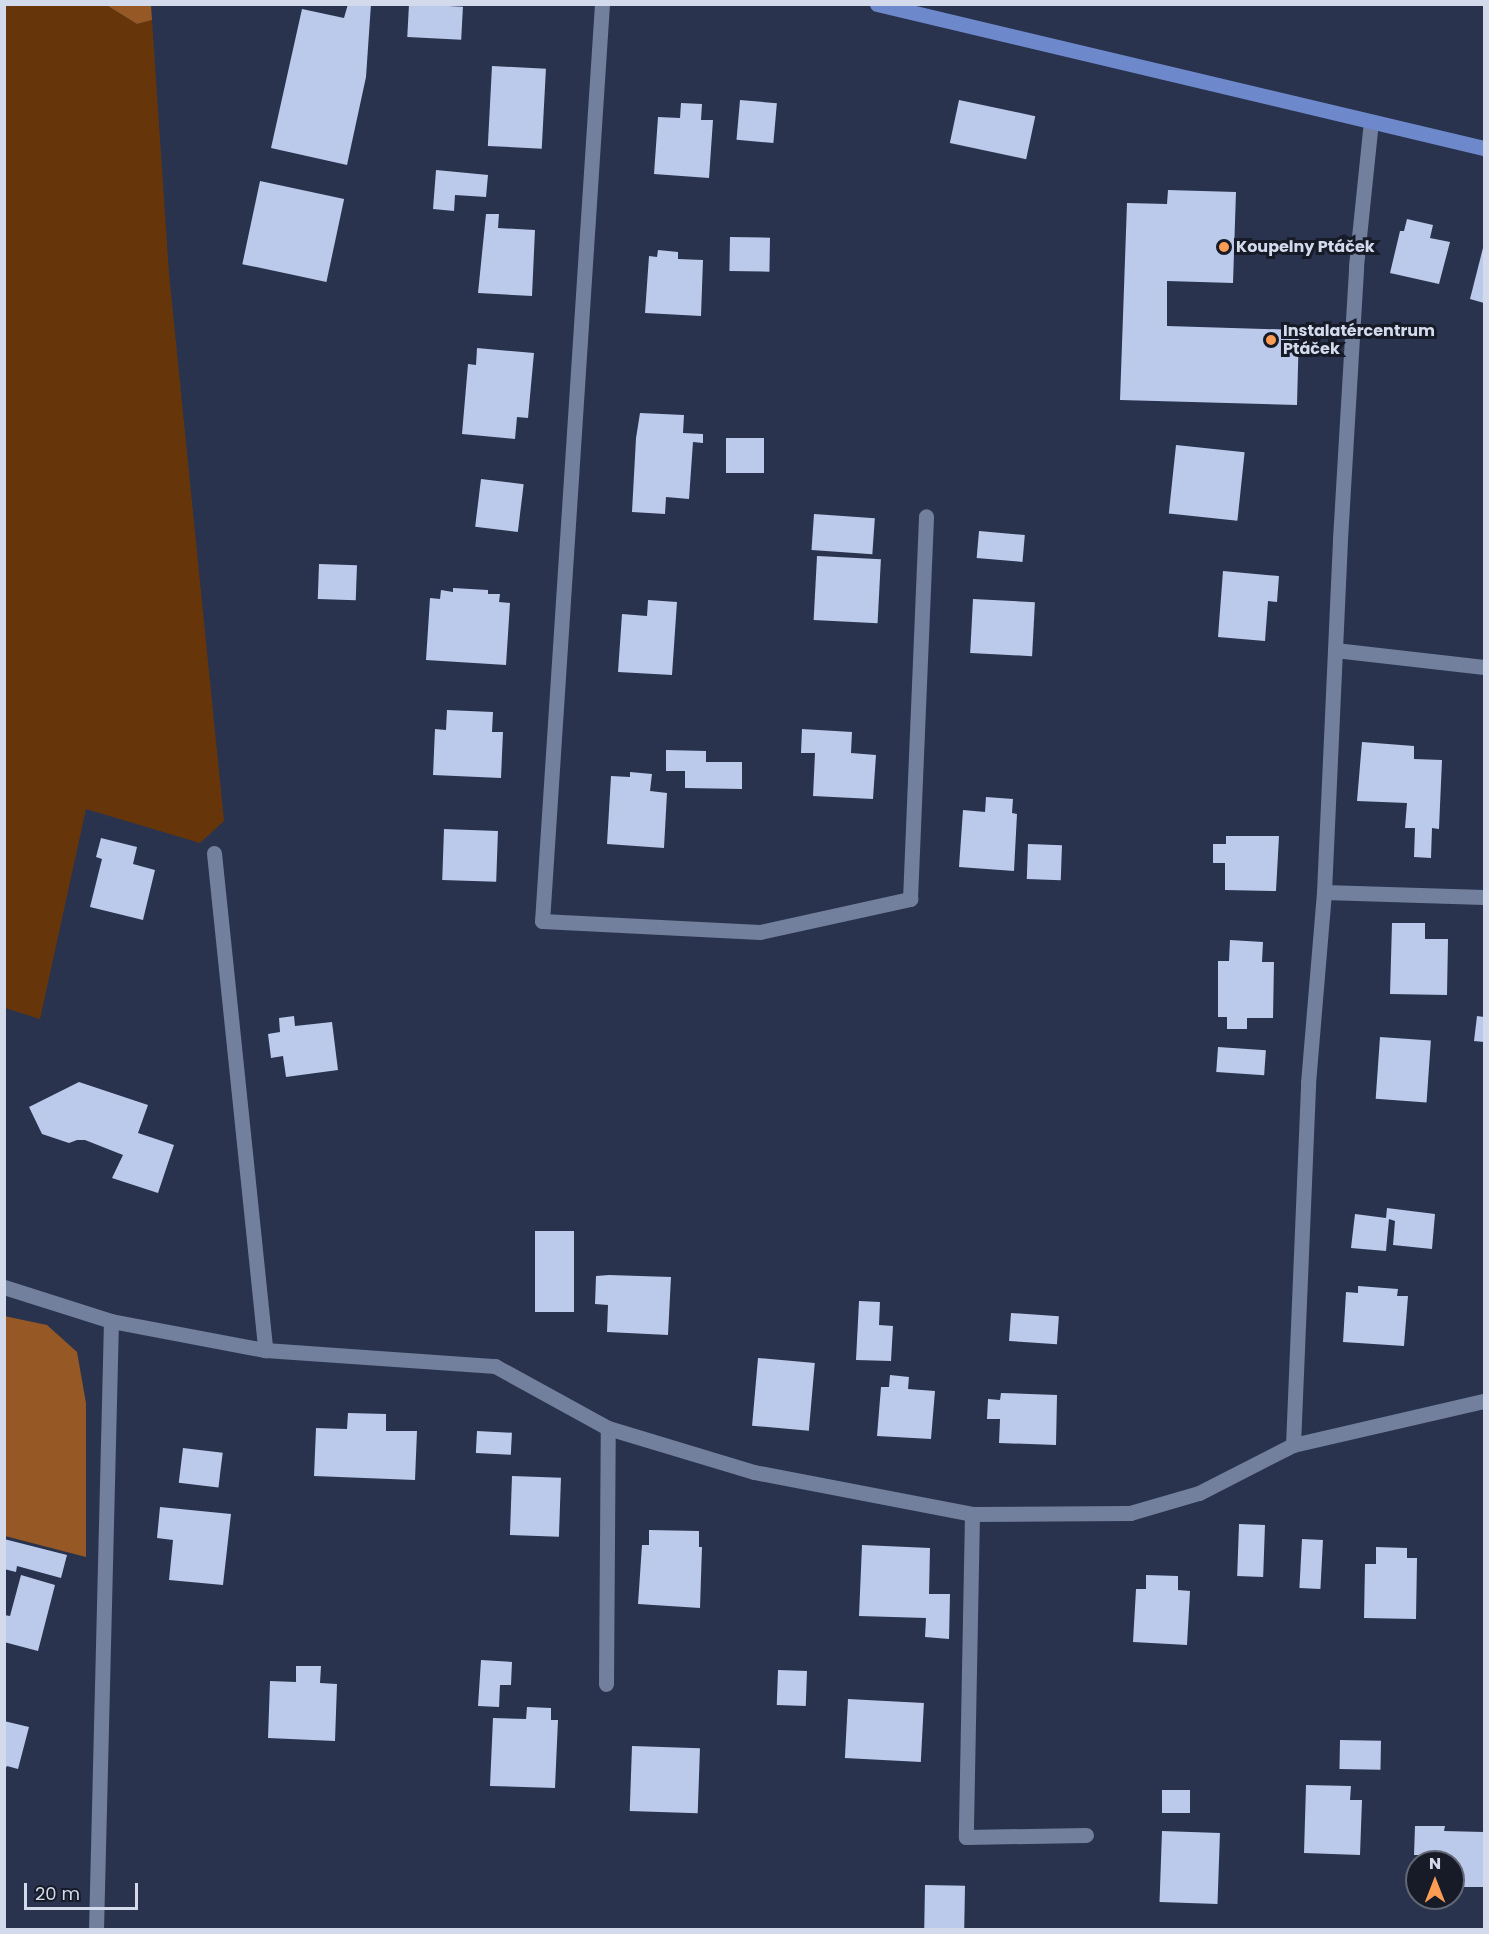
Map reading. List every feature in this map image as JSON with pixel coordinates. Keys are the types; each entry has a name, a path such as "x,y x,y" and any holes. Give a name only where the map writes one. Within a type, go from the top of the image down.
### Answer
{"main road":[{"path":"877,4 1485,148"}],"street":[{"path":"603,4 542,921 760,932 910,899 926,516"},
{"path":"1293,1445 1308,1083 1324,892 1356,266 1371,122"},
{"path":"1335,650 1485,668"},
{"path":"214,853 266,1350"},
{"path":"1324,892 1485,897"},
{"path":"4,1287 111,1321 266,1350 495,1366 608,1428 754,1472 972,1514 1130,1513 1199,1493 1293,1445 1485,1401"},
{"path":"96,1929 111,1321"},
{"path":"606,1684 608,1428"},
{"path":"972,1514 966,1837 1086,1834"}],"shaded area":[{"path":"5,5 108,6 137,24 152,20 169,273 224,821 200,843 86,809 40,1019 5,1008"},
{"path":"53,5 151,5 152,20 137,24 108,6"},
{"path":"4,1316 47,1325 77,1352 86,1403 86,1557 5,1536"}],"building":[{"path":"348,4 371,4 366,77 347,165 271,148 302,9 344,18"},
{"path":"409,4 463,7 461,40 407,37"},
{"path":"492,66 546,69 542,149 488,146"},
{"path":"740,100 777,103 773,143 737,140"},
{"path":"959,100 1035,116 1026,159 950,143"},
{"path":"681,103 702,104 701,120 713,120 709,178 654,174 658,117 680,118"},
{"path":"436,170 488,175 486,197 455,195 454,211 433,209"},
{"path":"260,181 344,199 326,282 242,264"},
{"path":"1168,190 1236,192 1233,283 1167,281 1167,326 1299,330 1297,405 1120,400 1127,203 1167,204"},
{"path":"486,214 499,214 498,228 535,230 532,296 478,293"},
{"path":"1407,219 1433,225 1430,238 1450,242 1439,284 1390,273 1400,231 1404,231"},
{"path":"730,237 770,238 769,272 729,271"},
{"path":"1484,244 1484,303 1470,299"},
{"path":"658,250 678,252 678,259 703,260 701,316 645,313 649,256 657,257"},
{"path":"477,348 534,353 528,418 517,417 515,439 462,434 468,364 476,365"},
{"path":"640,413 684,415 683,433 703,434 703,443 693,442 689,499 666,497 665,514 632,512 636,438"},
{"path":"726,438 764,438 764,473 726,473"},
{"path":"1176,445 1245,452 1237,521 1169,514"},
{"path":"481,479 524,484 518,532 475,527"},
{"path":"814,514 875,518 872,554 811,550"},
{"path":"979,531 1025,535 1022,562 977,558"},
{"path":"817,556 881,559 878,623 814,620"},
{"path":"319,564 357,565 356,600 318,599"},
{"path":"1223,571 1279,576 1277,602 1268,601 1265,641 1218,637"},
{"path":"453,588 488,590 488,594 500,594 499,602 510,603 506,665 426,660 430,598 440,599 441,590 453,592"},
{"path":"973,599 1035,602 1032,656 970,653"},
{"path":"648,600 677,602 672,675 618,672 622,614 647,616"},
{"path":"447,710 493,712 492,732 503,732 501,778 433,775 435,729 446,730"},
{"path":"802,729 852,732 851,753 876,755 873,799 813,796 815,753 801,753"},
{"path":"1362,742 1414,746 1414,759 1442,760 1439,829 1432,828 1431,858 1414,857 1415,828 1405,828 1407,803 1357,801"},
{"path":"666,750 706,751 706,762 742,762 742,789 685,788 685,771 666,771"},
{"path":"630,772 652,774 650,791 667,793 664,848 607,844 611,776 630,777"},
{"path":"986,797 1013,799 1012,813 1017,814 1014,871 959,867 963,810 985,812"},
{"path":"444,829 498,831 496,882 442,880"},
{"path":"1226,836 1279,836 1276,891 1225,890 1225,863 1213,863 1213,844 1226,844"},
{"path":"101,838 137,847 133,864 155,870 143,920 90,907 102,859 96,857"},
{"path":"1028,844 1062,845 1061,880 1027,879"},
{"path":"1392,923 1425,923 1425,939 1448,939 1447,995 1390,994"},
{"path":"1230,940 1263,942 1262,962 1274,962 1273,1018 1247,1018 1247,1029 1227,1029 1227,1017 1218,1017 1218,961 1229,961"},
{"path":"294,1016 295,1026 332,1022 338,1070 286,1077 283,1056 271,1058 268,1034 280,1032 279,1018"},
{"path":"1477,1016 1484,1017 1484,1042 1474,1041"},
{"path":"1380,1037 1431,1041 1427,1102 1376,1099"},
{"path":"1218,1047 1266,1050 1264,1075 1216,1072"},
{"path":"79,1082 148,1105 138,1133 174,1145 158,1193 112,1178 123,1155 85,1140 69,1143 42,1134 29,1107"},
{"path":"1387,1208 1435,1214 1432,1249 1393,1245 1395,1221 1389,1219 1386,1251 1351,1248 1355,1214 1386,1218"},
{"path":"535,1231 574,1231 574,1312 535,1312"},
{"path":"596,1276 671,1277 668,1335 607,1332 608,1305 595,1304"},
{"path":"1358,1286 1398,1289 1397,1296 1408,1296 1404,1346 1343,1342 1346,1292 1358,1293"},
{"path":"859,1301 880,1302 879,1325 893,1326 891,1361 856,1360"},
{"path":"1011,1313 1059,1316 1057,1344 1009,1341"},
{"path":"758,1358 815,1363 809,1431 752,1426"},
{"path":"890,1375 909,1377 908,1389 935,1391 931,1439 877,1436 881,1387 889,1387"},
{"path":"1001,1393 1057,1395 1056,1445 999,1443 1000,1419 987,1419 988,1399 1000,1400"},
{"path":"348,1413 386,1414 386,1431 417,1431 415,1480 314,1476 316,1428 347,1429"},
{"path":"477,1431 512,1433 511,1455 476,1453"},
{"path":"183,1448 223,1453 218,1488 179,1483"},
{"path":"512,1476 561,1478 559,1537 510,1535"},
{"path":"160,1507 231,1514 223,1585 169,1580 173,1540 157,1538"},
{"path":"1239,1524 1265,1525 1263,1577 1237,1576"},
{"path":"649,1530 699,1531 699,1547 702,1547 700,1608 638,1604 642,1545 649,1545"},
{"path":"4,1539 67,1555 61,1578 17,1566 16,1572 4,1569"},
{"path":"1302,1539 1323,1540 1320,1589 1299,1588"},
{"path":"862,1545 930,1548 929,1594 950,1594 949,1639 925,1637 926,1618 859,1616"},
{"path":"1376,1547 1407,1548 1407,1558 1417,1558 1416,1619 1364,1618 1365,1564 1376,1564"},
{"path":"21,1575 55,1585 38,1651 4,1642 4,1615 10,1616"},
{"path":"1146,1575 1178,1576 1178,1590 1190,1591 1187,1645 1133,1642 1136,1589 1146,1589"},
{"path":"481,1660 512,1662 511,1685 500,1685 499,1707 478,1706"},
{"path":"296,1666 321,1666 320,1683 337,1684 335,1741 268,1738 270,1681 296,1682"},
{"path":"778,1670 807,1671 806,1706 777,1705"},
{"path":"848,1699 924,1703 921,1762 845,1758"},
{"path":"527,1707 551,1708 551,1720 558,1720 555,1788 490,1786 493,1718 526,1719"},
{"path":"4,1721 29,1727 18,1769 7,1766 4,1771"},
{"path":"1340,1740 1381,1741 1380,1770 1339,1769"},
{"path":"632,1746 700,1748 698,1813 630,1811"},
{"path":"1306,1785 1351,1786 1350,1800 1362,1800 1360,1855 1304,1853"},
{"path":"1162,1790 1190,1790 1190,1813 1162,1813"},
{"path":"1415,1826 1445,1826 1444,1831 1484,1832 1483,1887 1465,1887 1465,1850 1414,1850"},
{"path":"1162,1831 1220,1833 1217,1904 1160,1902"},
{"path":"925,1885 965,1886 964,1930 924,1930"}],"place":[{"name":"Koupelny Ptáček","path":"1224,247"},
{"name":"Instalatércentrum Ptáček","path":"1271,340"}]}
